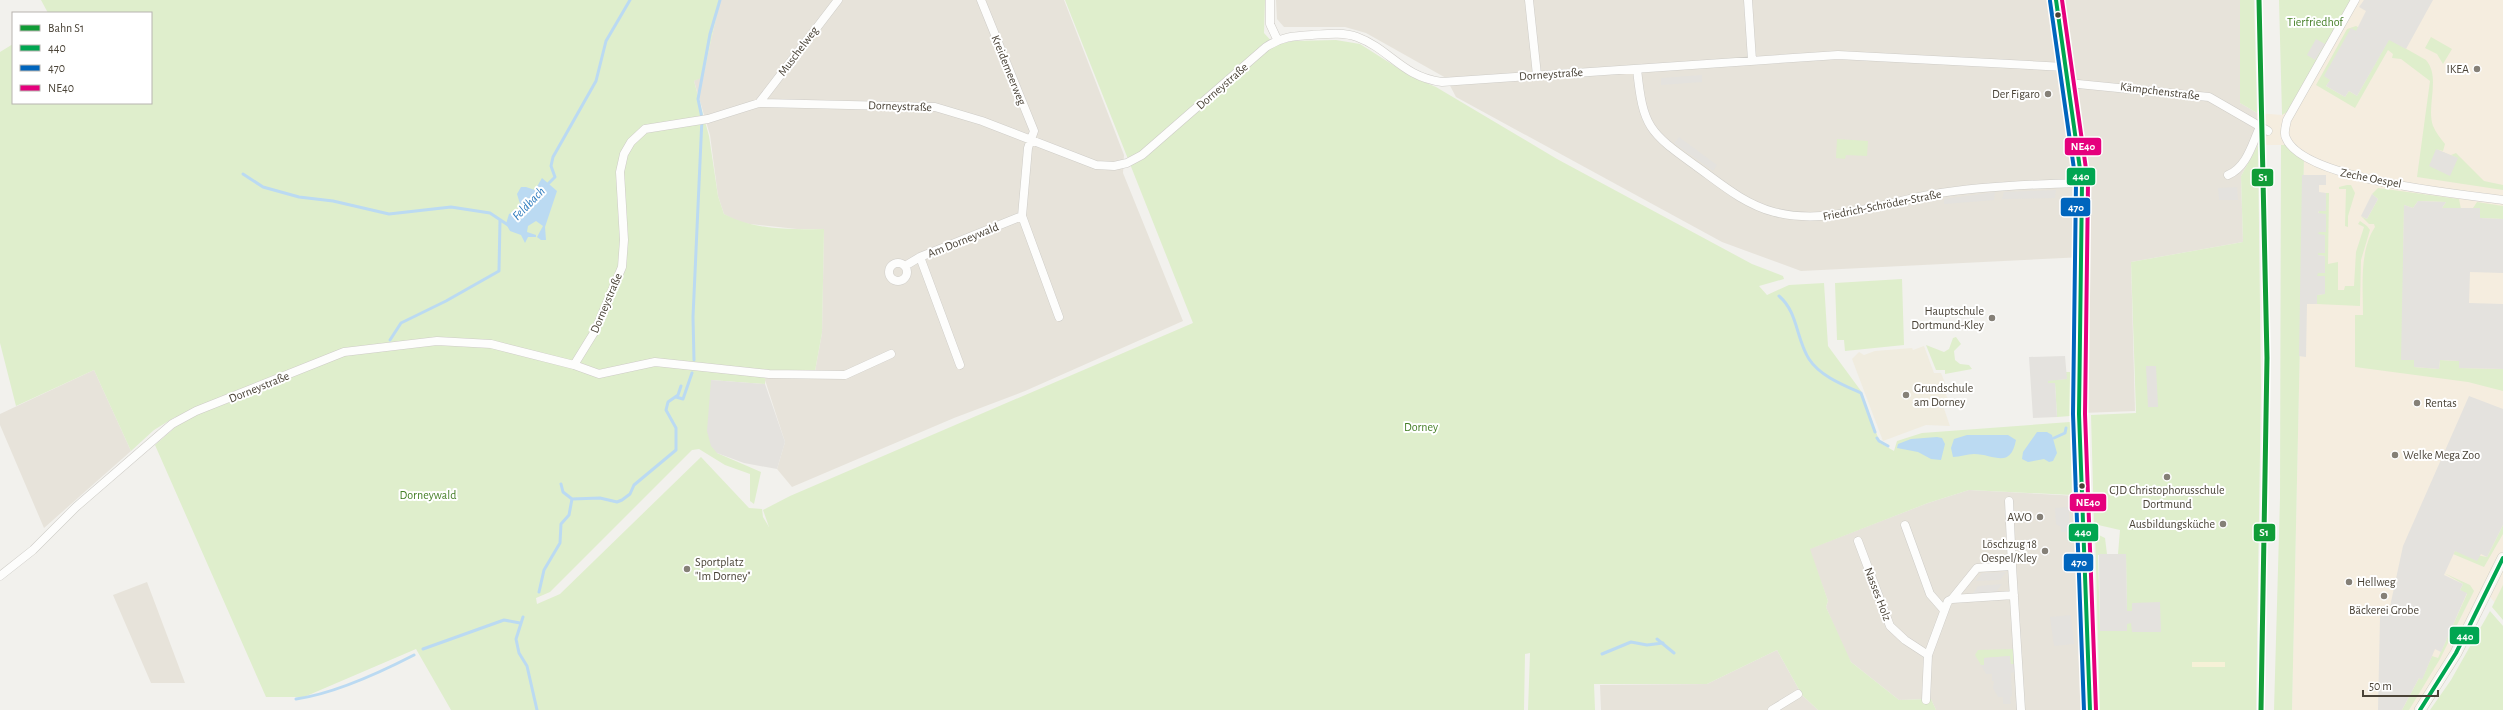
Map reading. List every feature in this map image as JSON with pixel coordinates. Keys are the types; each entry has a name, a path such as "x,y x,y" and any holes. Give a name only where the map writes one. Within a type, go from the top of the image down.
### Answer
{"main road":[{"path":"2420,710 2456,654 2503,558"}],"street":[{"name":"Muschelweg","path":"759,103 838,0"},
{"name":"Kreidemeerweg","path":"980,0 1034,131 1031,140"},
{"path":"1270,0 1270,24 1277,39"},
{"path":"1529,0 1537,75"},
{"path":"1748,0 1752,60"},
{"path":"2056,0 2082,183 2079,414 2090,710"},
{"name":"Zeche Oespel","path":"2354,0 2287,120 2284,134 2291,147 2327,168 2359,178 2503,200"},
{"name":"Dorneystraße","path":"574,365 595,331 622,267 624,240 620,172 624,154 631,142 645,129 708,119 759,103 935,107 982,121 1091,164 1114,166 1127,163 1142,155 1277,39 1292,36 1351,35 1364,40 1416,76 1442,82 1752,60 1864,55 2065,67"},
{"name":"Friedrich-Schröder-Straße","path":"1637,69 1641,107 1656,135 1736,196 1774,212 1803,217 1832,216 1899,201 1968,190 2082,183"},
{"name":"Kämpchenstraße","path":"2068,83 2209,97 2268,131"},
{"path":"2228,175 2236,171 2242,165 2260,127"},
{"path":"1031,140 1022,216 1059,317"},
{"name":"Am Dorneywald","path":"905,266 920,257 1022,216"},
{"path":"920,257 960,365"},
{"name":"Dorneystraße","path":"0,576 24,558 76,507 172,424 196,411 344,352 437,341 491,344 574,365 599,374 655,362 769,374 845,375 891,354"},
{"path":"2009,501 2021,710"},
{"path":"1904,525 1930,594 1944,610"},
{"name":"Nasses Holz","path":"1858,541 1890,626 1905,640 1928,655"},
{"path":"1926,700 1928,655 1948,600 1952,599 1977,568 2012,566"},
{"path":"1952,599 2014,595"},
{"path":"1772,710 1798,694"}],"shaded area":[{"path":"720,0 1064,0 1124,155 1123,173 1183,321 1025,391 954,418 792,487 777,469 785,442 765,380 766,370 815,371 822,333 824,229 797,229 740,223 724,214 718,196 710,135 694,81 703,76"},
{"path":"1276,0 2240,0 2240,103 2257,113 2258,145 2241,176 2243,242 2131,262 2135,411 2082,413 2084,257 1801,271 1722,242 1456,97 1446,78 1366,33 1345,27 1284,27 1277,19"},
{"path":"2357,0 2503,0 2503,612 2485,591 2418,710 2292,710 2304,157 2288,145 2258,145 2257,113 2282,115"},
{"path":"2364,0 2433,0 2406,49 2389,40 2357,96 2349,91 2345,97 2326,86 2330,80 2324,76 2351,28 2356,31 2366,11 2359,7"},
{"path":"2316,39 2325,44 2315,60 2307,55"},
{"path":"1702,75 1702,82 1661,85 1661,78"},
{"path":"1679,137 1717,165 1713,171 1674,143"},
{"path":"2436,149 2458,158 2450,176 2429,166"},
{"path":"2302,175 2326,175 2326,185 2319,185 2319,192 2326,193 2326,211 2319,211 2318,213 2326,214 2326,232 2319,232 2318,234 2325,235 2325,253 2318,253 2318,255 2325,256 2325,273 2318,273 2317,276 2325,276 2325,294 2317,295 2317,304 2307,304 2306,357 2299,356"},
{"path":"2237,187 2238,200 2219,200 2218,188"},
{"path":"2056,190 2055,198 2002,199 2004,192"},
{"path":"1995,192 1994,200 1944,204 1944,199"},
{"path":"2372,194 2378,199 2367,219 2361,216"},
{"path":"2418,201 2446,202 2442,208 2480,208 2480,218 2503,219 2503,273 2470,272 2469,303 2503,304 2503,369 2459,368 2459,361 2440,360 2439,369 2414,367 2414,360 2401,360 2404,205 2413,208"},
{"name":"Grundschule am Dorney","path":"1924,346 1934,373 1941,373 1947,388 1944,389 1948,400 1942,403 1950,426 1926,425 1883,441 1852,359 1859,352 1864,355 1875,351 1912,348 1913,350"},
{"path":"2065,356 2067,379 2048,381 2048,383 2055,383 2057,417 2033,418 2029,357"},
{"path":"2146,366 2156,366 2158,407 2148,407"},
{"path":"94,370 131,451 44,528 0,425 0,414"},
{"path":"711,380 765,384 785,442 777,469 744,463 717,453 711,446 707,431"},
{"path":"2469,396 2503,409 2503,525 2487,557 2481,554 2477,561 2455,551 2444,575 2463,584 2460,590 2467,593 2441,652 2435,649 2422,680 2419,678 2402,710 2378,710 2380,616 2388,616 2403,546"},
{"path":"1969,490 2078,496 2085,710 1936,710 1931,699 1899,700 1851,662 1845,652 1826,607 1828,601 1809,549 1928,503"},
{"path":"2069,507 2069,532 2061,532 2061,527 2056,524 2055,508"},
{"path":"2099,554 2126,554 2127,611 2132,611 2132,603 2160,602 2161,632 2132,632 2131,623 2127,624 2127,631 2100,631"},
{"path":"2006,572 2000,580 1976,581 1982,573"},
{"path":"147,582 185,683 151,683 113,595"},
{"path":"2002,584 1996,592 1972,595 1978,586"},
{"path":"2071,615 2074,644 2054,646 2050,617"},
{"path":"1777,650 1802,695 1818,710 1601,710 1600,685 1707,684"},
{"path":"2010,656 2010,664 2014,664 2014,672 2011,673 2011,704 2003,704 2003,697 1998,697 1993,688 1994,681 1992,681 1992,674 1986,674 1981,665 1984,665 1984,658"}],"green space":[{"name":"Dorney","path":"41,0 720,0 703,77 694,81 709,136 718,196 724,214 748,223 773,228 824,229 822,333 815,371 766,370 765,384 711,380 717,453 761,472 754,504 750,501 750,474 725,465 699,449 692,450 550,592 536,598 537,604 560,594 701,457 749,508 762,509 763,517 769,527 763,510 790,496 1193,323 1065,0 1265,0 1264,33 1275,45 1293,41 1336,40 1360,44 1412,77 1436,87 1557,159 1752,264 1783,276 1784,279 1759,286 1767,295 1789,285 1824,283 1828,346 1861,391 1880,443 1894,451 1897,441 1922,433 2070,422 2072,495 1969,490 1928,503 1810,549 1828,601 1826,607 1851,662 1899,700 1931,699 1936,710 1818,710 1802,695 1777,650 1707,684 1594,684 1595,710 1528,710 1530,653 1525,654 1524,710 451,710 416,649 304,697 266,697 155,445 179,424 175,417 154,430 131,451 94,370 16,406 0,343 0,52 12,45 12,104 152,104 152,12 47,12"},
{"path":"2240,0 2254,0 2257,113 2240,103"},
{"name":"Tierfriedhof","path":"2279,0 2352,0 2287,112 2282,115"},
{"path":"2356,26 2365,31 2326,86 2345,97 2349,91 2357,96 2389,39 2426,60 2430,67 2433,83 2431,118 2433,126 2445,144 2443,151 2436,149 2457,158 2451,155 2456,153 2484,181 2503,185 2503,190 2417,177 2430,81 2401,59 2392,58 2393,54 2388,50 2355,108 2316,85 2347,29"},
{"path":"2431,37 2452,49 2443,64 2437,54 2425,48"},
{"path":"1837,139 1868,141 1867,156 1846,155 1845,159 1836,158"},
{"path":"2258,145 2261,388 2256,710 2100,710 2095,533 2105,538 2107,554 2098,555 2100,631 2127,631 2126,554 2118,554 2120,530 2094,524 2091,415 2136,413 2131,262 2243,242 2241,176"},
{"path":"2281,145 2287,145 2304,158 2292,710 2274,710 2280,498"},
{"path":"2351,185 2355,193 2348,216 2348,227 2345,226 2346,189 2339,189 2339,187"},
{"path":"2378,188 2459,199 2461,209 2442,208 2446,202 2418,201 2413,208 2404,205 2402,360 2414,360 2414,367 2439,369 2440,360 2459,361 2459,368 2503,369 2503,391 2468,382 2355,367 2355,315 2363,315 2364,258 2366,247 2375,227 2374,224 2369,224 2361,216 2367,219 2378,199 2372,194"},
{"path":"2326,193 2329,193 2328,264 2338,262 2338,290 2344,290 2345,286 2354,286 2356,252 2364,227 2358,224 2360,221 2370,230 2361,260 2360,306 2317,304 2317,295 2324,294 2325,276 2317,276 2317,273 2325,273 2325,256 2318,255 2318,253 2325,252 2318,232 2325,232 2325,214 2318,214 2319,211 2326,210"},
{"path":"2477,202 2503,206 2503,219 2480,218 2473,208"},
{"path":"1902,279 1904,345 1845,351 1844,340 1837,340 1835,283"},
{"path":"1956,337 1961,344 1954,351 1955,360 1960,364 1969,365 1972,369 1945,374 1945,370 1936,370 1926,345 1944,352 1949,349 1953,338"},
{"path":"2066,372 2070,372 2070,416 2057,417 2055,383 2048,383 2048,380 2066,379"},
{"path":"2503,525 2503,534 2484,567 2453,554 2455,551 2487,557"},
{"path":"2444,573 2470,585 2474,591 2440,659 2409,710 2402,710 2419,678 2422,679 2432,656 2438,658 2467,594 2460,590 2463,584"},
{"path":"2503,585 2503,620 2492,607"},
{"path":"2490,611 2503,626 2503,710 2430,710 2451,680"},
{"path":"2013,649 2014,664 2011,664 2010,656 1984,658 1984,665 1981,665 1975,655 1978,650"}],"sand":[{"path":"2192,662 2225,662 2225,667 2192,667"}],"water":[{"path":"542,178 557,191 545,227 546,240 541,240 537,237 543,226 536,221 528,226 527,232 536,235 536,237 528,237 525,243 521,235 510,231 506,224 509,214 518,210 520,204 517,194 521,187 535,190"},
{"path":"2037,432 2047,432 2052,435 2057,453 2053,461 2049,462 2044,459 2028,462 2022,459 2023,452"},
{"path":"1967,435 2008,435 2016,440 2010,455 2005,458 1974,454 1953,457 1951,448 1954,439"},
{"path":"1942,438 1945,444 1941,460 1931,459 1918,452 1897,448 1898,444 1911,439"}],"waterway":[{"name":"Feldbach","path":"546,186 555,177 551,166 553,157 596,81 606,41 630,0"},
{"path":"694,360 693,317 702,118 698,99 710,34 720,0"},
{"name":"Feldbach","path":"243,174 263,187 299,197 333,201 389,214 451,207 490,213 508,225"},
{"path":"390,340 401,323 446,301 499,271 500,220"},
{"path":"1779,296 1790,310 1809,359 1826,375 1861,393 1875,432"},
{"path":"676,397 683,399 692,373"},
{"path":"539,592 544,570 560,543 561,524 569,515 572,499 600,498 617,502 622,500 630,494 634,485 676,450 676,428 666,410 668,402 678,395 681,386"},
{"path":"2054,438 2065,433 2066,428"},
{"path":"1877,438 1879,441 1888,446"},
{"path":"561,484 563,492 572,499"},
{"path":"523,617 516,639 519,653 527,666 537,710"},
{"path":"423,649 504,620 520,623"},
{"path":"1657,639 1674,653"},
{"path":"1602,654 1631,642 1647,645 1663,643"},
{"path":"296,699 340,687 372,675 414,655"}],"rail line":[{"name":"S1","path":"2259,0 2267,358 2261,710"}],"transit line":[{"name":"440","path":"2056,0 2082,183 2079,414 2090,710"},
{"name":"NE40","path":"2062,0 2088,183 2085,414 2096,710"},
{"name":"470","path":"2050,1 2076,183 2073,414 2084,710"},
{"name":"440","path":"2420,710 2456,653 2503,558"}],"place":[{"name":"IKEA","path":"2477,69"},
{"name":"Der Figaro","path":"2048,94"},
{"name":"Hauptschule Dortmund-Kley","path":"1992,318"},
{"name":"Grundschule am Dorney","path":"1906,395"},
{"name":"Rentas","path":"2417,403"},
{"name":"Welke Mega Zoo","path":"2395,455"},
{"name":"CJD Christophorusschule Dortmund","path":"2167,477"},
{"name":"AWO","path":"2040,517"},
{"name":"Ausbildungsküche","path":"2223,524"},
{"name":"Löschzug 18 Oespel/Kley","path":"2045,551"},
{"name":"Sportplatz \"Im Dorney\"","path":"687,569"},
{"name":"Hellweg","path":"2349,582"},
{"name":"Bäckerei Grobe","path":"2384,596"}],"park label":[{"name":"Dorneywald","path":"428,495"}]}
